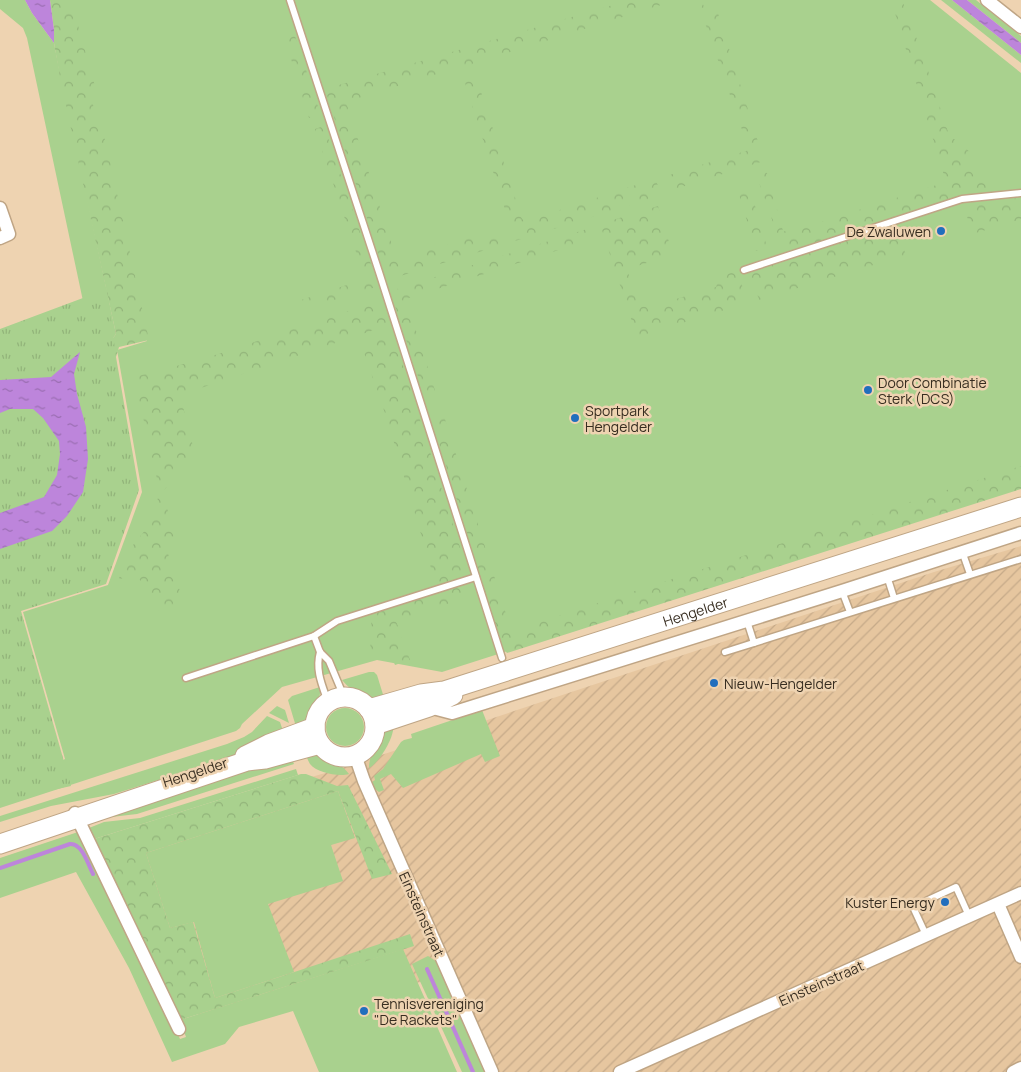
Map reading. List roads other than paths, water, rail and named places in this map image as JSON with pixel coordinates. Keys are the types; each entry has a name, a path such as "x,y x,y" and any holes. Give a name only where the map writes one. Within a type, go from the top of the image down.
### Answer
{"main road":[{"name":"Hengelder","path":"372,717 421,694 444,691 1021,507"},
{"name":"Hengelder","path":"372,717 429,707 447,697 1021,514"},
{"path":"336,699 358,700 372,717 372,740 362,752 355,755 340,756 332,754 318,736 315,721 320,710 336,699"},
{"name":"Hengelder","path":"0,831 75,814 247,761 266,759 318,736"},
{"name":"Hengelder","path":"0,844 75,814"}],"street":[{"path":"987,0 1021,27"},
{"path":"0,208 9,234 0,238"},
{"name":"Hengelder","path":"429,707 452,713 1021,533"},
{"name":"Einsteinstraat","path":"355,755 364,781 492,1072"},
{"path":"75,814 179,1029"},
{"name":"Einsteinstraat","path":"620,1072 1021,893"},
{"path":"998,904 1021,957"},
{"path":"1013,1072 1021,1068"}],"lane":[{"path":"290,0 502,658"},
{"path":"744,270 962,199 1021,193"},
{"path":"962,551 970,574"},
{"path":"725,652 1021,559"},
{"path":"887,576 894,598"},
{"path":"186,678 314,636 337,621 476,577"},
{"path":"842,591 850,612"},
{"path":"747,621 754,643"},
{"path":"314,636 320,652 329,661 336,699"},
{"path":"320,652 317,663 321,682 336,699"},
{"path":"926,935 913,907 956,888 969,916"}],"water":[{"path":"25,0 50,0 54,43 32,13"},
{"path":"952,0 967,0 1021,43 1021,55"},
{"path":"80,352 74,374 86,427 88,459 83,492 67,516 52,531 0,549 0,513 44,497 57,475 60,454 59,441 43,418 33,409 10,409 0,413 0,380 51,377"}],"waterway":[{"path":"0,868 70,844 81,850 93,874"},
{"path":"427,969 473,1072"}],"place":[{"name":"De Zwaluwen","path":"941,231"},
{"name":"Door Combinatie Sterk (DCS)","path":"868,390"},
{"name":"Sportpark Hengelder","path":"575,418"},
{"name":"Nieuw-Hengelder","path":"714,683"},
{"name":"Kuster Energy","path":"945,902"},
{"name":"Tennisvereniging \"De Rackets\"","path":"364,1011"}]}
